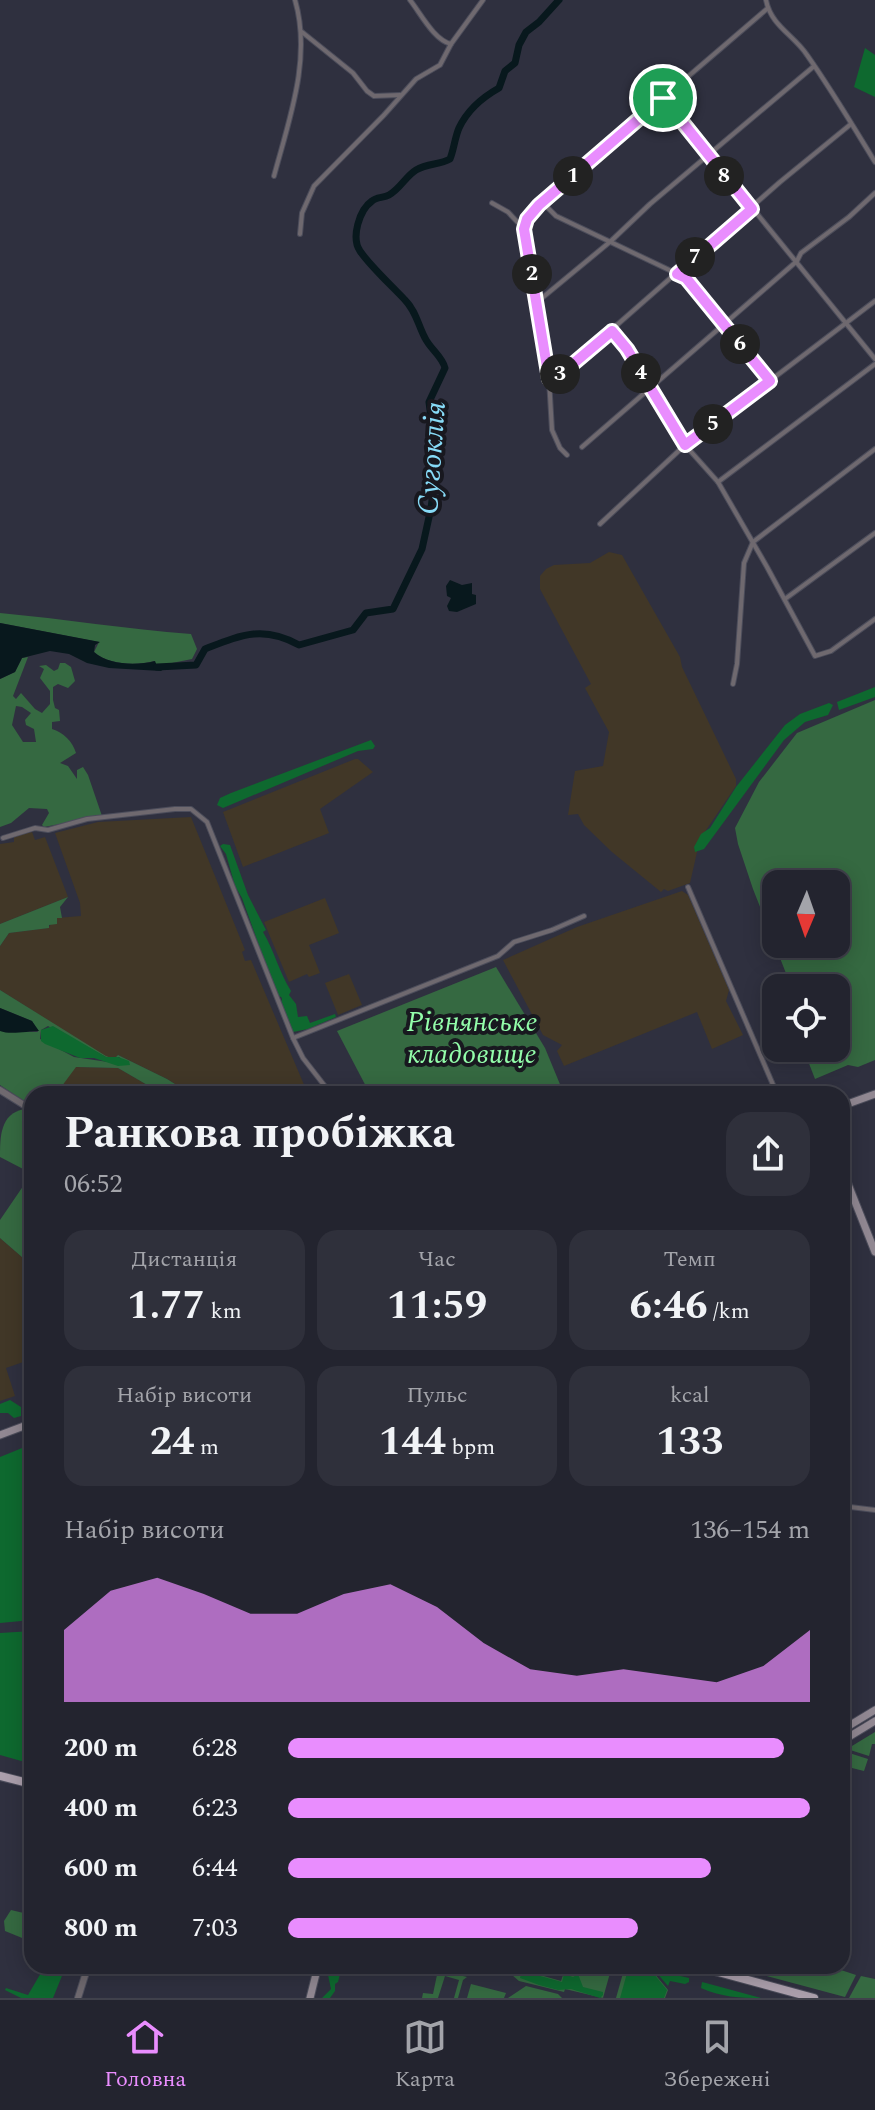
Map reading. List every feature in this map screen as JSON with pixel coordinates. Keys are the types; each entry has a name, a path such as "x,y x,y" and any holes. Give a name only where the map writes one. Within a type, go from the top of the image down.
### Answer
{"main road":[{"path":"850,1103 875,1094"},
{"path":"850,1189 875,1252"},
{"path":"0,1435 24,1426"},
{"path":"850,1725 875,1710"},
{"path":"850,1736 875,1721"},
{"path":"0,1776 24,1782"},
{"path":"310,1998 316,1974"},
{"path":"726,1974 814,1998"}],"street":[{"path":"274,176 298,75 301,31 295,0"},
{"path":"410,0 437,35 445,43 451,44"},
{"path":"300,234 302,213 314,186 416,79 440,65 451,44 483,0"},
{"path":"766,0 780,28 809,57 875,162"},
{"path":"567,455 560,448 552,430 549,379 524,229 530,214 768,8"},
{"path":"301,31 353,73 374,96 403,94"},
{"path":"536,303 813,67"},
{"path":"663,98 847,322 875,361 718,482"},
{"path":"549,379 561,374 612,331 780,182 851,124"},
{"path":"582,447 797,261 801,253 875,193"},
{"path":"551,194 547,207 556,216 686,278 770,381"},
{"path":"492,203 508,212 524,229"},
{"path":"600,524 685,445 875,301"},
{"path":"612,331 627,349 685,445 718,482 815,656 831,651 875,619"},
{"path":"733,684 744,563 753,542 875,449"},
{"path":"785,599 875,533"},
{"path":"3,838 35,828 48,830 87,819 191,809 207,822 293,1038 303,1058 325,1086"},
{"path":"688,887 774,1086"},
{"path":"293,1038 498,956 514,942 584,916"},
{"path":"0,1090 24,1105"},
{"path":"850,1507 875,1510"},
{"path":"78,1998 86,1974"}],"shaded area":[{"path":"609,552 622,555 680,657 736,779 736,786 700,839 690,883 668,891 664,889 661,892 612,852 584,825 578,814 568,815 575,771 603,766 609,732 585,688 591,684 540,589 540,576 554,565 590,563"},
{"path":"450,580 462,585 472,583 476,604 457,612 449,611 447,606 451,598 447,596 446,586"},
{"path":"0,623 100,642 95,645 94,652 107,660 131,664 155,661 157,666 164,665 165,668 161,671 109,668 50,651 22,658 15,672 0,679"},
{"path":"355,759 373,772 320,809 329,833 243,867 223,812"},
{"path":"191,817 245,950 242,952 245,961 251,960 305,1086 178,1086 118,1055 114,1059 106,1057 0,990 0,946 9,933 48,928 56,918 81,916 80,903 55,833 98,822"},
{"path":"32,832 35,840 45,837 68,897 0,924 0,844 14,842 14,836"},
{"path":"682,891 688,895 729,990 726,1001 743,1035 712,1049 697,1012 564,1066 557,1051 562,1045 543,1035 503,960 577,927"},
{"path":"325,898 339,933 309,945 320,973 309,977 307,974 289,982 264,922"},
{"path":"349,974 362,1005 338,1015 325,983"},
{"path":"0,1008 32,1021 39,1031 0,1031"},
{"path":"75,1067 118,1068 149,1086 62,1086"},
{"path":"0,1238 24,1259 24,1362 6,1368 15,1396 0,1401"}],"green space":[{"path":"865,48 875,55 875,97 854,87"},
{"path":"0,613 191,634 197,649 192,659 157,666 154,661 139,664 115,662 94,652 99,642 0,623"},
{"path":"28,657 13,696 16,699 21,693 42,713 50,704 50,691 40,678 44,669 39,666 46,665 54,671 60,663 71,667 75,681 68,688 58,684 53,687 53,700 55,708 59,710 60,721 52,722 52,729 60,732 73,745 76,753 60,763 68,766 77,779 77,770 83,767 102,816 44,827 42,825 49,813 47,809 29,808 11,823 0,827 0,679 15,672 22,658","holes":["16,706 31,713 25,720 26,725 34,729 36,742 23,742 12,725"]},
{"path":"875,687 875,697 839,710 837,702"},
{"path":"875,700 875,1060 858,1067 848,1065 815,1079 808,1062 850,1062 850,974 786,974 780,958 850,958 850,870 762,870 762,912 735,828 759,782 797,733"},
{"path":"829,703 833,705 828,715 805,722 784,740 704,849 695,852 694,847 701,834 710,828 736,787 785,725 800,714"},
{"path":"371,740 375,746 373,749 358,751 223,808 217,805 220,798 231,793"},
{"path":"230,845 248,895 266,930 263,932 291,991 289,995 296,1004 298,1017 307,1016 310,1023 335,1014 336,1017 293,1032 235,886 226,854 220,846"},
{"path":"68,897 60,907 62,918 57,918 57,924 49,925 49,928 9,933 0,946 0,924"},
{"name":"Рівнянське кладовище","path":"496,967 545,1048 561,1086 366,1086 337,1031"},
{"path":"0,990 109,1057 48,1026 41,1030 40,1039 74,1057 128,1065 116,1057 118,1055 178,1086 149,1086 118,1068 76,1067 62,1086 24,1086 24,1101 0,1085 0,1031 38,1032 32,1021 0,1008"},
{"path":"53,1026 106,1057 118,1057 129,1061 130,1065 118,1066 94,1058 80,1058 45,1044 41,1041 41,1030"},
{"path":"24,1109 24,1169 0,1157 3,1127 16,1112"},
{"path":"24,1185 24,1259 0,1238 0,1220"},
{"path":"10,1400 21,1407 21,1416 14,1418 8,1413 0,1413 0,1404"},
{"path":"24,1447 24,1621 0,1623 0,1457"},
{"path":"24,1632 24,1762 0,1755 0,1633"},
{"path":"875,1732 875,1744 872,1744 869,1756 850,1750"},
{"path":"850,1753 868,1759 864,1771 852,1768"},
{"path":"11,1910 24,1913 24,1939 5,1931 4,1921"},
{"path":"40,1974 63,1974 53,1998 21,1998 5,1990 28,1995"},
{"path":"340,1974 330,1998 322,1998 331,1989 328,1975"},
{"path":"437,1974 467,1977 463,1980 458,1998 454,1998 459,1980 445,1976 438,1998 422,1998 423,1993 433,1994"},
{"path":"521,1974 533,1974 562,1982 564,1974 573,1977 578,1974 583,1987 603,1992 603,1995 600,1998 571,1989 558,1990 520,1978"},
{"path":"536,1974 561,1981 563,1974 610,1974 603,1998 519,1981 512,1975"},
{"path":"623,1974 655,1974 668,1990 665,1998 616,1998"},
{"path":"627,1974 654,1974 667,1990 664,1998 620,1998"},
{"path":"658,1974 689,1978 685,1984 670,1981 668,1986"},
{"path":"759,1974 856,1975 845,1997"},
{"path":"861,1976 875,1979 875,1998 849,1998"},
{"path":"702,1982 761,1998 715,1993 701,1988"},
{"path":"471,1984 506,1993 504,1998 467,1998"},
{"path":"526,1986 558,1994 562,1998 508,1998"}],"waterway":[{"name":"Сугоклія","path":"157,667 196,665 205,649 252,634 274,635 299,645 353,630 366,613 393,609 422,549 431,508 437,464 429,402 445,368 425,338 409,304 360,251 356,239 358,224 367,205 393,192 416,170 450,159 466,116 481,100 499,88 505,71 515,63 526,32 559,0"}],"route":[{"path":"663,98 752,209 677,274 686,278 770,381 685,445 627,349 612,331 561,374 549,379 524,229 530,214 539,205 663,98"}]}
